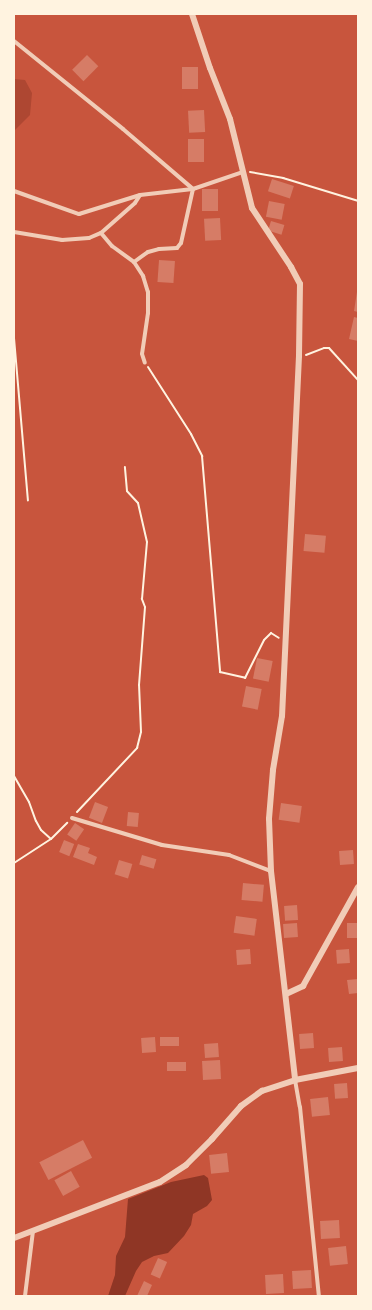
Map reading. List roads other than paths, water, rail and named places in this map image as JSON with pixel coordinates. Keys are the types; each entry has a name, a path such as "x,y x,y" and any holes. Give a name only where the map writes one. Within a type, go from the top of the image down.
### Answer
{"street":[{"path":"192,14 210,68 230,119 252,208 300,284 299,356 282,716 273,770 269,819 271,871 295,1080 300,1107 319,1296"},
{"path":"14,41 193,189"},
{"path":"14,191 79,214 140,195 193,189 243,172"},
{"path":"134,262 148,252 158,249 177,248 181,243 193,189"},
{"path":"14,232 44,238 68,240 89,238 100,233 135,203 140,195"},
{"path":"100,233 112,246 134,262 143,276 148,292 148,313 142,354 145,363"},
{"path":"72,818 162,845 230,856 271,871"},
{"path":"286,994 302,986 358,887"},
{"path":"14,1238 160,1182 186,1165 212,1139 241,1106 262,1091 295,1080 358,1068"},
{"path":"25,1296 33,1231"}]}
